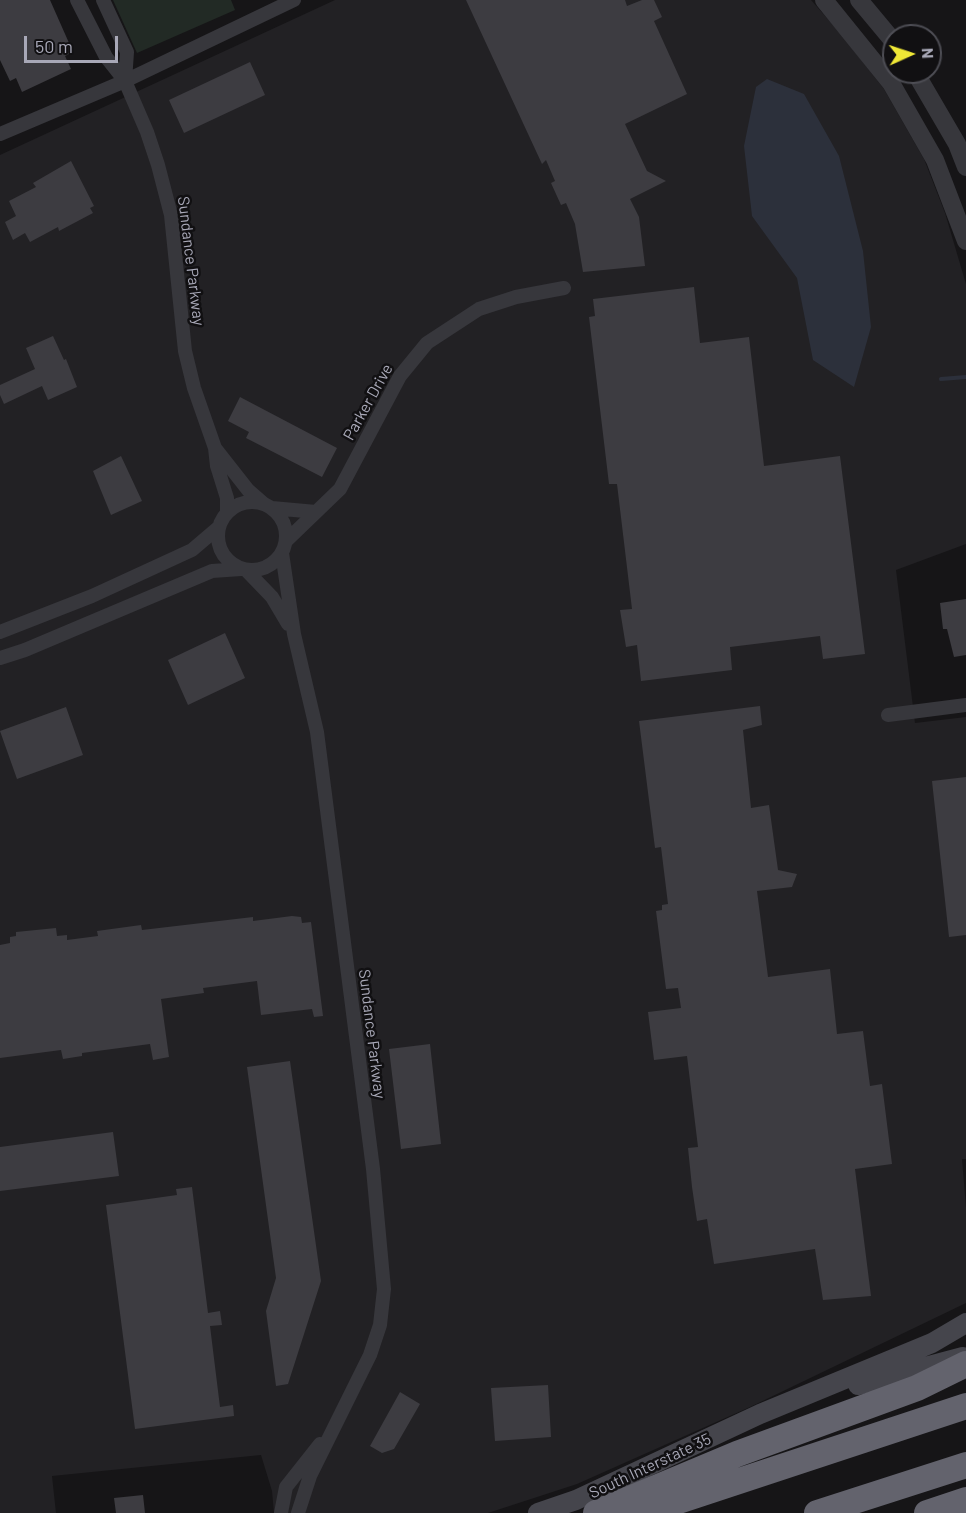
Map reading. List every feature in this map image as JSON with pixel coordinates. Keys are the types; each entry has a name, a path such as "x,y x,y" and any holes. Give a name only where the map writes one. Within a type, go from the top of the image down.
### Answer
{"highway":[{"path":"596,1513 737,1454 873,1405 966,1364"},
{"path":"642,1513 966,1406"},
{"path":"817,1513 966,1464"},
{"path":"927,1513 966,1500"}],"main road":[{"name":"South Interstate 35","path":"538,1513 576,1500 760,1414 932,1343 966,1323"},
{"name":"South Interstate 35","path":"760,1414 911,1370 966,1357"}],"street":[{"name":"Sundance Parkway","path":"77,0 106,57 125,81 147,132 171,215 185,351 194,388 215,448 217,466 227,498 228,513"},
{"name":"Sundance Parkway","path":"103,0 127,52 125,81"},
{"path":"0,134 125,81 294,0"},
{"path":"824,0 891,82 935,160 966,241"},
{"path":"859,0 882,28"},
{"path":"922,84 957,144 966,167"},
{"name":"Parker Drive","path":"284,547 316,512 334,499 400,376 427,343 479,309 516,297 564,288"},
{"name":"Sundance Parkway","path":"215,448 248,490 268,506"},
{"path":"0,632 92,596 192,550 219,527 228,513 244,503 316,512"},
{"path":"0,658 25,650 212,571 267,567 284,547 284,523 268,506"},
{"path":"219,527 218,540 222,555 243,569"},
{"name":"Sundance Parkway","path":"284,547 294,634 317,732 373,1169 384,1280 380,1325 374,1345 350,1400 310,1476 298,1513"},
{"name":"Sundance Parkway","path":"243,569 272,597 294,634"},
{"path":"92,596 101,618"},
{"path":"888,715 966,705"},
{"name":"Sundance Parkway","path":"281,1513 286,1487 332,1431"}],"shaded area":[{"path":"113,0 231,0 235,10 137,53"},
{"path":"335,0 811,0 884,89 924,159 945,213 966,284 966,544 896,570 915,723 966,717 966,1159 962,1159 966,1207 966,1303 750,1407 577,1484 488,1513 274,1513 272,1491 261,1455 52,1476 56,1513 0,1513 0,155"},
{"path":"767,79 804,94 839,156 863,251 871,327 854,387 813,360 797,278 752,216 744,146 756,87"}],"building":[{"path":"0,0 50,0 73,52 65,56 71,69 22,92 16,78 10,81 0,60"},
{"path":"466,0 625,0 627,6 642,0 654,0 662,17 654,21 687,94 625,124 647,171 666,181 630,199 639,217 645,266 583,272 575,224 566,203 561,205 551,183 555,181 546,160 542,164"},
{"path":"250,62 265,95 184,133 169,100"},
{"path":"71,161 94,206 90,208 93,213 59,231 58,227 30,242 25,233 13,240 5,222 16,216 9,201 36,187 33,183"},
{"path":"694,287 700,343 749,337 764,466 840,456 865,654 823,659 820,636 730,647 732,670 641,681 637,645 626,647 620,610 632,609 617,484 609,484 589,317 595,316 593,299"},
{"path":"53,336 64,360 66,359 77,387 48,400 42,386 4,404 0,395 0,385 35,369 26,348"},
{"path":"240,397 337,448 322,477 246,438 249,432 228,421"},
{"path":"121,456 142,501 111,515 93,471"},
{"path":"966,599 966,655 954,657 947,629 943,629 940,603"},
{"path":"225,633 245,678 188,705 168,660"},
{"path":"760,706 762,725 743,730 751,808 769,805 778,870 797,874 792,887 757,891 768,977 830,969 837,1034 863,1031 870,1086 882,1084 892,1164 855,1169 871,1296 823,1300 815,1249 714,1264 707,1219 697,1221 692,1187 688,1148 698,1147 687,1056 654,1060 648,1012 681,1008 678,988 666,989 656,911 662,910 662,905 668,904 661,847 655,848 639,721"},
{"path":"66,707 83,755 17,779 0,731"},
{"path":"966,777 966,935 949,937 932,781"},
{"path":"253,917 253,921 301,917 302,923 311,922 323,1016 314,1017 312,1009 261,1015 257,981 203,988 204,993 161,999 169,1057 153,1060 150,1044 82,1053 82,1056 63,1059 61,1050 0,1058 0,945 10,943 10,937 16,936 16,932 56,928 57,936 67,935 67,940 98,936 97,931 141,925 142,930"},
{"path":"430,1044 441,1144 401,1149 389,1049"},
{"path":"290,1061 321,1281 288,1384 276,1386 266,1311 276,1278 247,1067"},
{"path":"113,1132 119,1176 0,1191 0,1147"},
{"path":"192,1187 208,1313 220,1311 222,1325 210,1326 220,1407 233,1405 234,1416 135,1429 106,1205 177,1195 176,1189"},
{"path":"548,1385 551,1437 495,1441 491,1388"},
{"path":"400,1392 420,1404 394,1449 382,1453 370,1446"},
{"path":"143,1495 145,1513 116,1513 114,1498"}],"waterway":[{"path":"941,379 966,377"}]}
